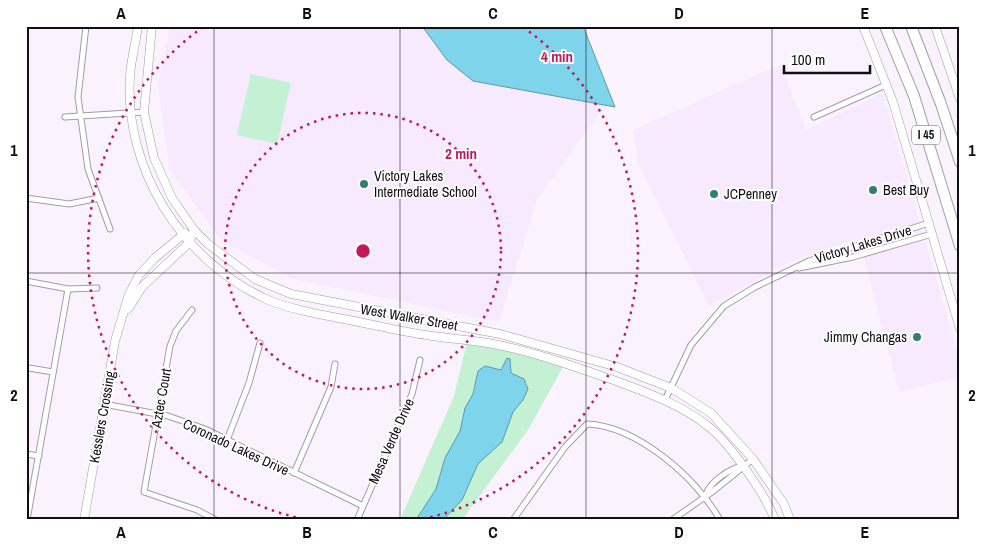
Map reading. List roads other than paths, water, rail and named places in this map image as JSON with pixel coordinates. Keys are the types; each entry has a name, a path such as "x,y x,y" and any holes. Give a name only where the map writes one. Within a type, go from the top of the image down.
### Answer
{"highway":[{"name":"I 45","path":"885,26 914,96 960,246"},
{"name":"I 45","path":"912,26 960,162"}],"street":[{"path":"86,26 78,98 88,169 110,229"},
{"name":"West Walker Street","path":"138,26 130,75 131,113 149,182 189,243 219,271 267,300 321,314 424,335 499,345 590,372 665,400 710,428 743,466 769,506 775,520"},
{"name":"West Walker Street","path":"152,26 144,112 154,158 172,198 194,230 208,244 255,279 291,294 500,334 617,367 671,388 711,413 753,459 784,504 790,520"},
{"path":"863,26 886,85 960,329"},
{"path":"935,26 960,99"},
{"path":"814,117 886,85"},
{"path":"65,118 144,112"},
{"path":"26,198 69,204 99,198"},
{"name":"Victory Lakes Drive","path":"665,400 691,345 724,306 755,287 798,268 809,261 929,223"},
{"name":"Kesslers Crossing","path":"84,520 115,341 129,294 139,275 182,234 194,230"},
{"name":"Kesslers Crossing","path":"124,315 142,287 189,243 194,230"},
{"name":"Victory Lakes Drive","path":"798,268 811,267 853,257 932,234"},
{"path":"26,281 68,288 97,288"},
{"path":"27,520 68,288"},
{"name":"Aztec Court","path":"192,310 176,331 170,346 144,492 197,510 216,520"},
{"path":"226,440 250,383 260,343"},
{"name":"Mesa Verde Drive","path":"357,520 412,394 420,360"},
{"path":"294,473 331,387 335,364"},
{"path":"29,368 53,372"},
{"name":"Coronado Lakes Drive","path":"104,404 158,414 205,430 363,506"},
{"path":"513,520 565,447 587,424 596,424 624,434 654,450 705,495 720,520"},
{"path":"26,454 38,456"},
{"path":"672,520 705,495 712,492 753,459"}],"water":[{"path":"422,26 583,26 615,107 473,81 447,60"},
{"path":"507,358 510,359 511,373 524,379 528,389 523,400 513,412 502,442 478,464 462,500 443,520 416,520 436,489 445,458 460,431 465,408 473,394 478,371 485,366 501,370"}],"place":[{"name":"Victory Lakes Intermediate School","path":"364,184"},
{"name":"Best Buy","path":"873,190"},
{"name":"JCPenney","path":"714,194"},
{"name":"Jimmy Changas","path":"917,337"}]}
